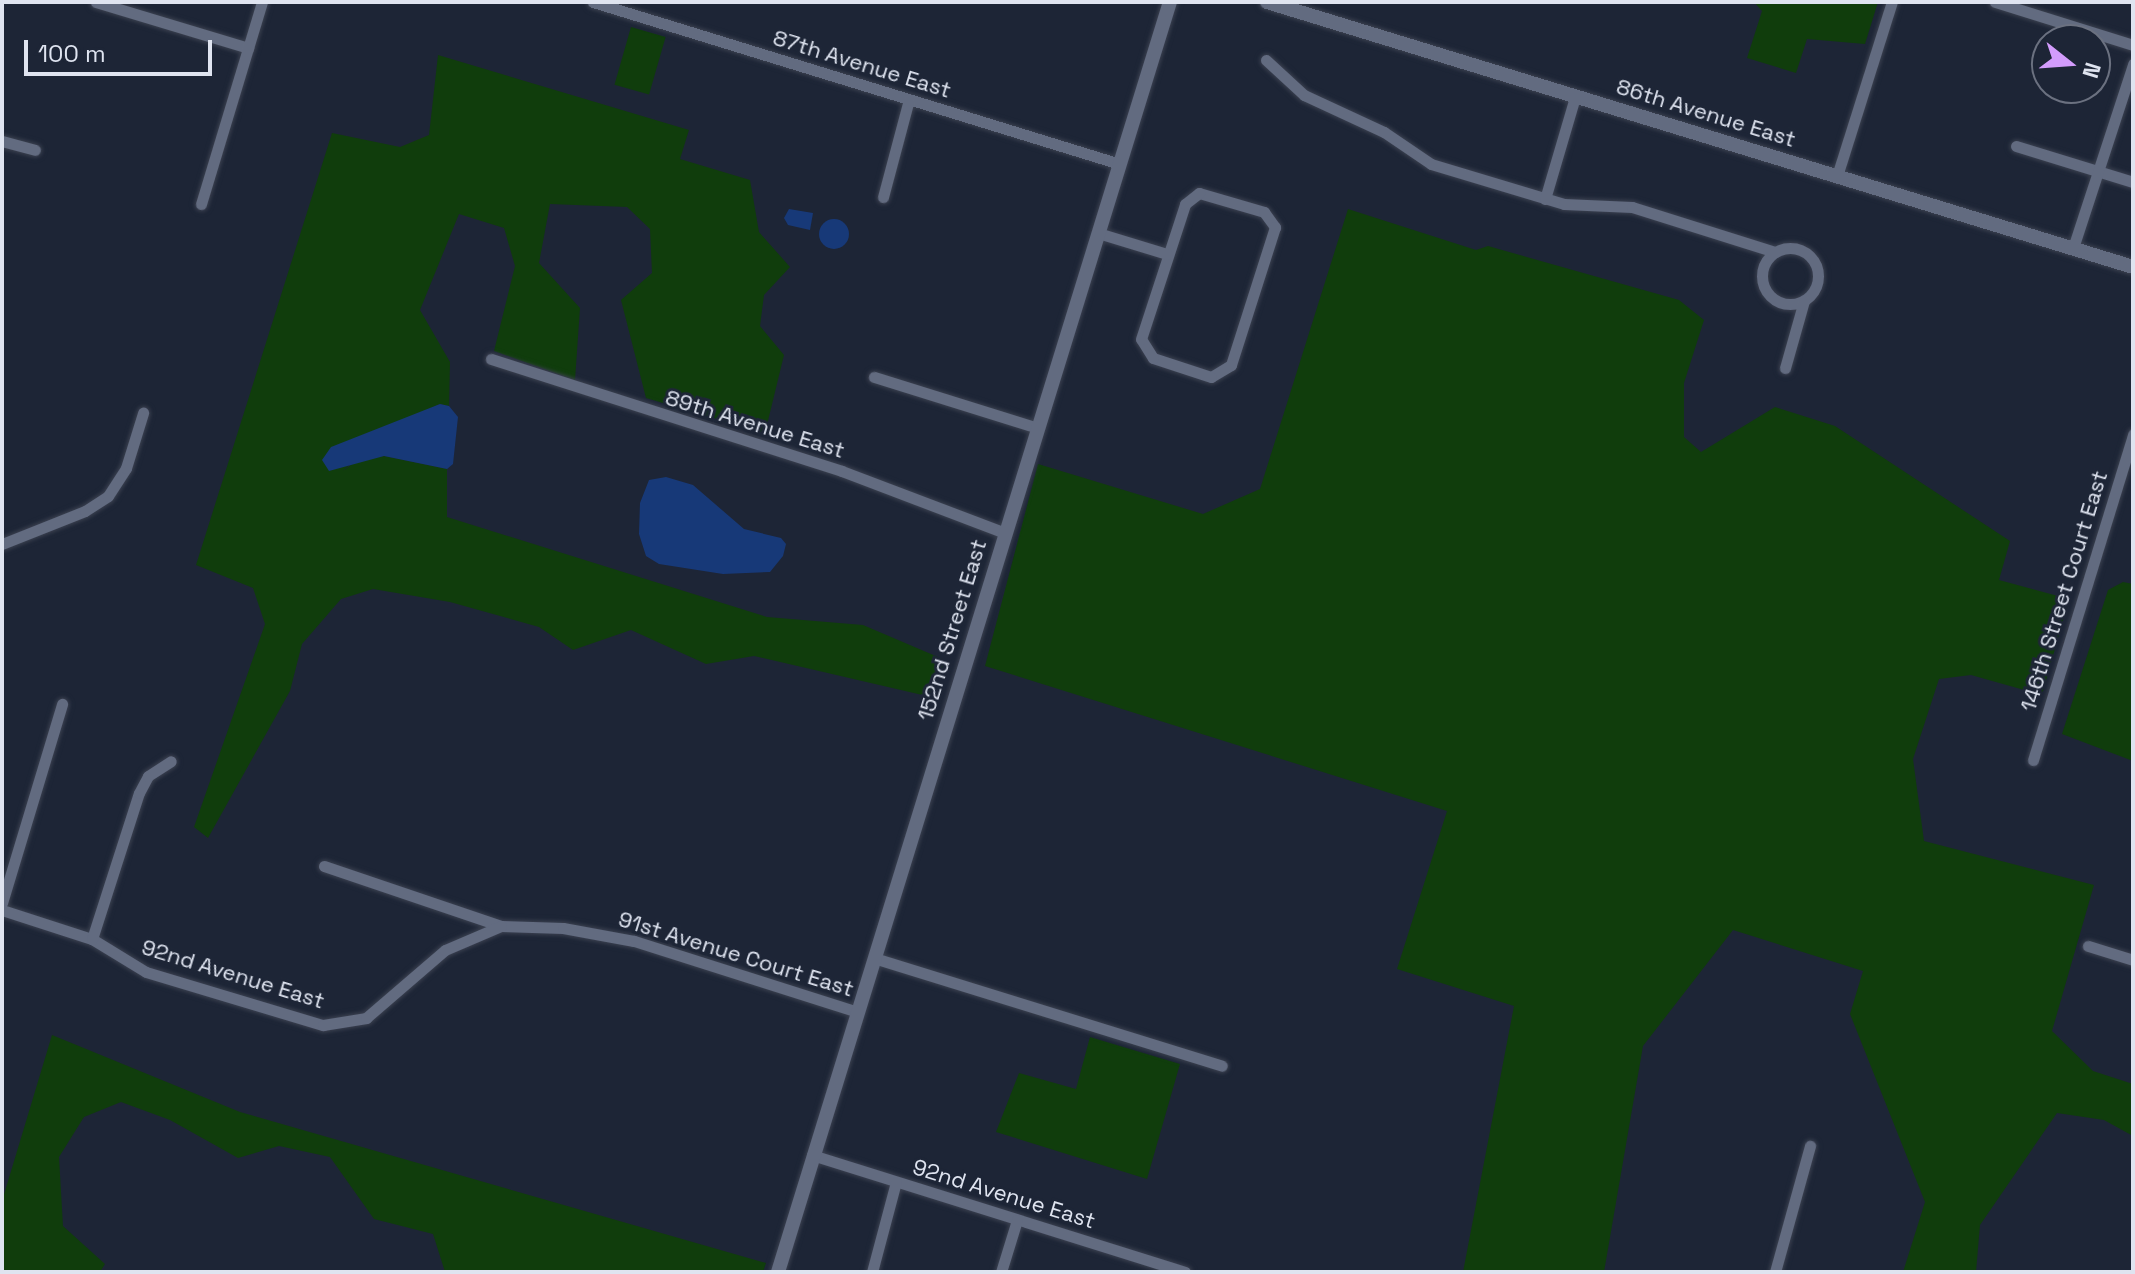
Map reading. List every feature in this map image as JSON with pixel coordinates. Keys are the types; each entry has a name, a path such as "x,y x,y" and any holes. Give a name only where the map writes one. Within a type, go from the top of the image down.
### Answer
{"street":[{"path":"96,2 131,7 248,48"},
{"path":"201,204 262,2"},
{"name":"87th Avenue East","path":"593,2 1120,164"},
{"name":"152nd Street East","path":"778,1272 1170,2"},
{"name":"86th Avenue East","path":"1267,2 2133,267"},
{"path":"1837,176 1892,2"},
{"path":"1995,2 2133,45"},
{"path":"2037,15 2041,2"},
{"path":"1266,60 1304,95 1384,132 1431,164 1545,199 1632,207 1775,252 1798,249 1813,260 1818,277 1804,301 1785,368"},
{"path":"2073,248 2133,64"},
{"path":"1545,199 1575,97"},
{"path":"883,197 909,99"},
{"path":"2,141 35,150"},
{"path":"2016,146 2133,182"},
{"path":"1199,193 1264,212 1274,223 1231,365 1222,375 1211,377 1182,368 1145,350 1141,339 1167,254 1185,204 1199,193"},
{"path":"1098,233 1167,254"},
{"path":"1775,252 1762,270 1764,288 1786,305 1804,301"},
{"name":"89th Avenue East","path":"491,359 842,471 1005,533"},
{"path":"874,377 1038,428"},
{"path":"2,544 85,511 108,496 126,468 143,413"},
{"name":"146th Street Court East","path":"2033,760 2133,434"},
{"path":"2,903 62,704"},
{"path":"92,939 139,793 148,776 171,761"},
{"name":"91st Avenue Court East","path":"324,866 501,926 563,928 634,941 858,1012"},
{"name":"92nd Avenue East","path":"2,910 92,939 146,972 323,1025 366,1018 445,950 501,926"},
{"path":"2088,946 2133,960"},
{"name":"91st Avenue Court East","path":"874,958 1222,1066"},
{"path":"1775,1272 1810,1146"},
{"name":"92nd Avenue East","path":"812,1155 1149,1266 1185,1272"},
{"path":"872,1272 896,1182"},
{"path":"1001,1272 1017,1220"}],"green space":[{"path":"1754,2 1878,2 1865,44 1807,39 1796,73 1747,58 1762,11"},
{"path":"631,27 666,37 649,95 614,85"},
{"path":"438,55 689,130 680,159 750,180 759,232 790,267 764,295 760,326 784,355 765,433 646,398 621,300 652,273 650,229 627,207 550,204 539,263 580,308 575,380 494,351 515,266 504,228 459,214 420,310 450,362 449,406 440,404 387,428 343,471 356,461 384,456 447,469 447,517 767,617 863,625 945,660 931,697 754,656 706,664 631,630 573,650 539,627 450,602 373,589 341,599 302,644 290,691 208,838 194,827 265,624 253,588 196,565 332,133 400,147 429,135"},
{"path":"1348,209 1476,250 1488,246 1679,300 1704,320 1684,383 1684,437 1701,452 1775,407 1835,426 2010,541 1999,580 2069,599 2042,695 1971,675 1939,679 1913,759 1924,841 2094,885 2052,1031 2093,1071 2133,1084 2133,1136 2104,1120 2057,1113 1980,1225 1976,1272 1903,1272 1925,1202 1850,1014 1863,971 1733,930 1643,1046 1604,1272 1463,1272 1514,1006 1397,969 1447,811 985,666 1038,464 1203,514 1260,489"},
{"path":"2123,582 2133,584 2133,761 2062,734 2108,590"},
{"path":"52,1035 240,1112 766,1263 763,1272 445,1272 433,1234 374,1219 330,1157 279,1146 238,1158 170,1120 121,1102 84,1117 59,1157 63,1226 105,1264 100,1272 2,1272 2,1201"},
{"path":"1090,1037 1180,1064 1147,1179 996,1132 1019,1073 1076,1089"}],"water":[{"path":"789,209 813,213 810,230 788,225 784,218"},
{"path":"834,219 845,223 849,234 845,245 834,249 823,245 819,234 823,223"},
{"path":"440,404 449,406 458,417 453,464 447,469 384,456 329,471 322,460 331,447"},
{"path":"666,477 693,485 744,529 781,538 786,544 783,556 770,572 723,574 659,564 646,556 639,534 640,503 649,480"}]}
